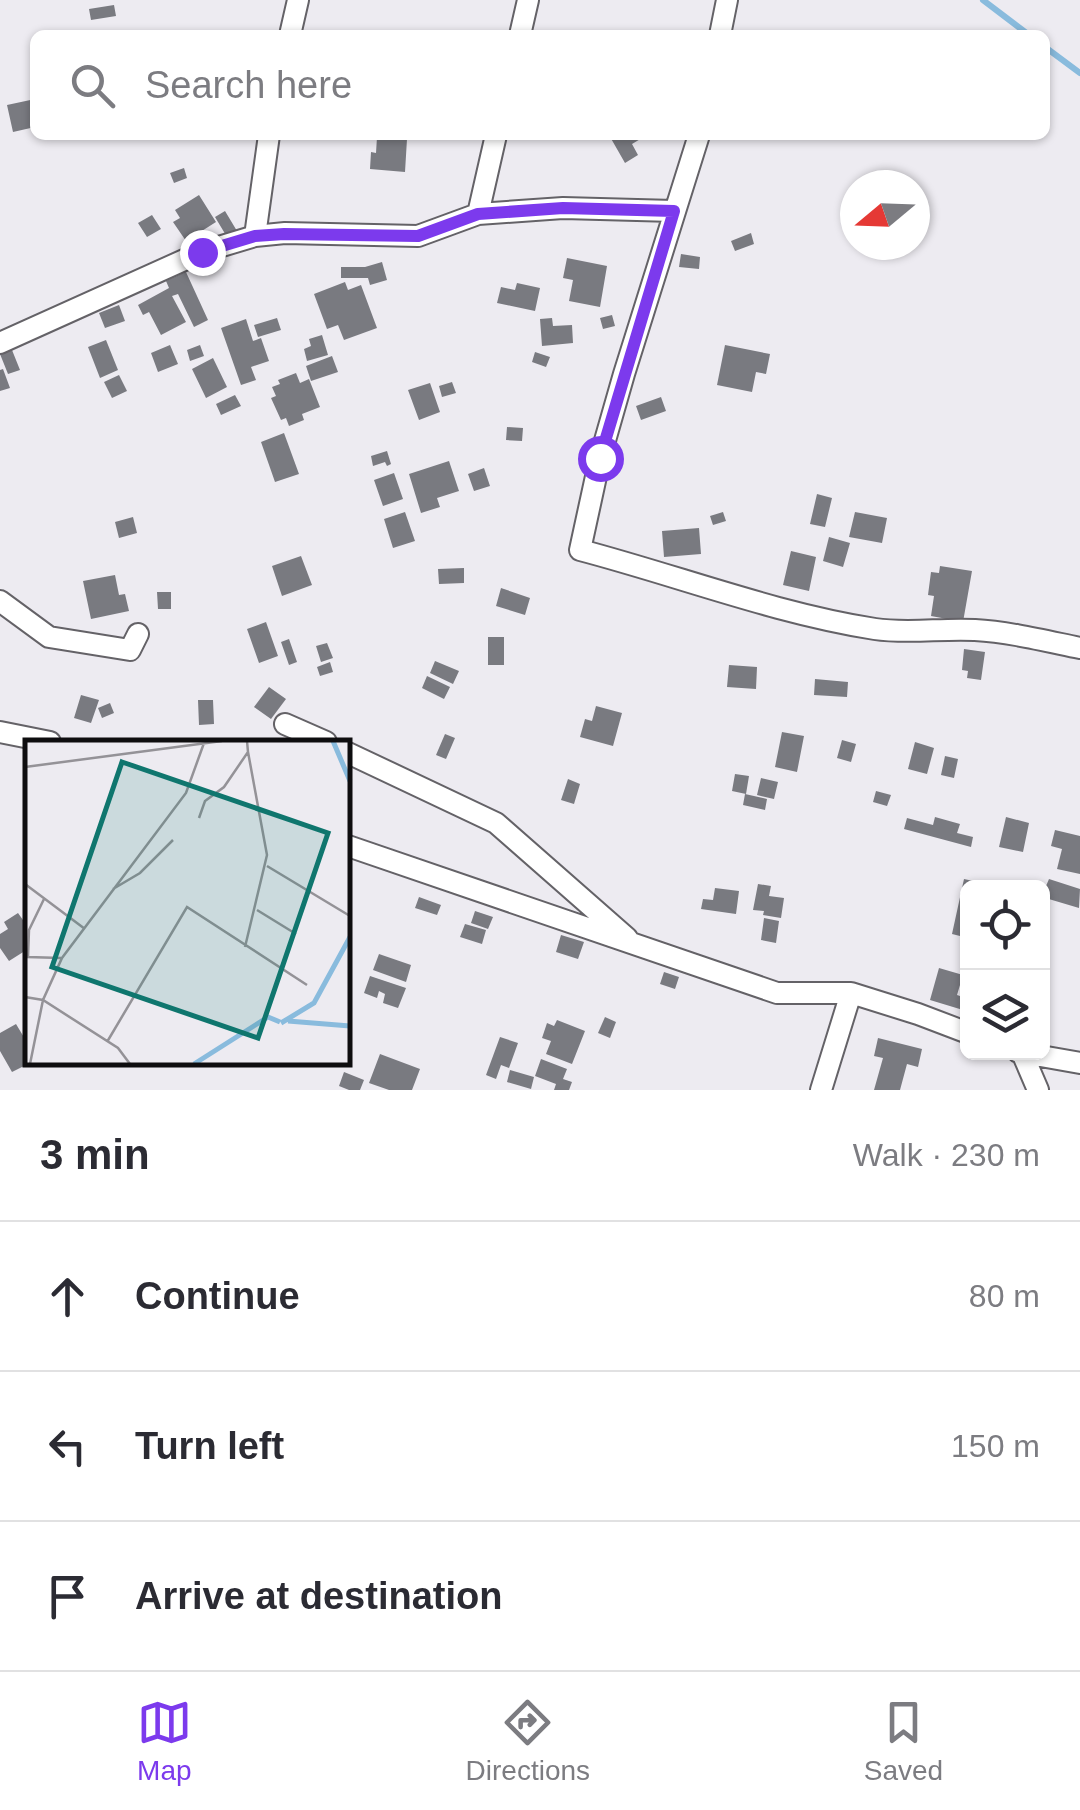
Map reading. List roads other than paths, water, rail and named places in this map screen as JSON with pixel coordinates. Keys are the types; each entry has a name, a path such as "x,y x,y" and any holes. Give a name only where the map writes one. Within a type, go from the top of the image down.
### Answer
{"street":[{"path":"291,30 298,0"},
{"path":"521,30 528,0"},
{"path":"721,30 727,0"},
{"path":"255,236 269,140"},
{"path":"478,214 495,140"},
{"path":"697,140 600,458 580,550 722,593 879,630 974,630 1080,648"},
{"path":"0,343 202,252 255,236 418,236 478,214 563,208 674,211"},
{"path":"0,601 50,636 130,650 138,634"},
{"path":"285,724 321,740"},
{"path":"0,732 40,740"},
{"path":"350,754 496,822 636,946"},
{"path":"350,847 777,992 851,993 960,1030"},
{"path":"821,1090 851,993"},
{"path":"1050,1058 1080,1063"},
{"path":"1024,1060 1038,1090"}],"waterway":[{"path":"983,0 1022,30"},
{"path":"1050,51 1080,73"}]}
